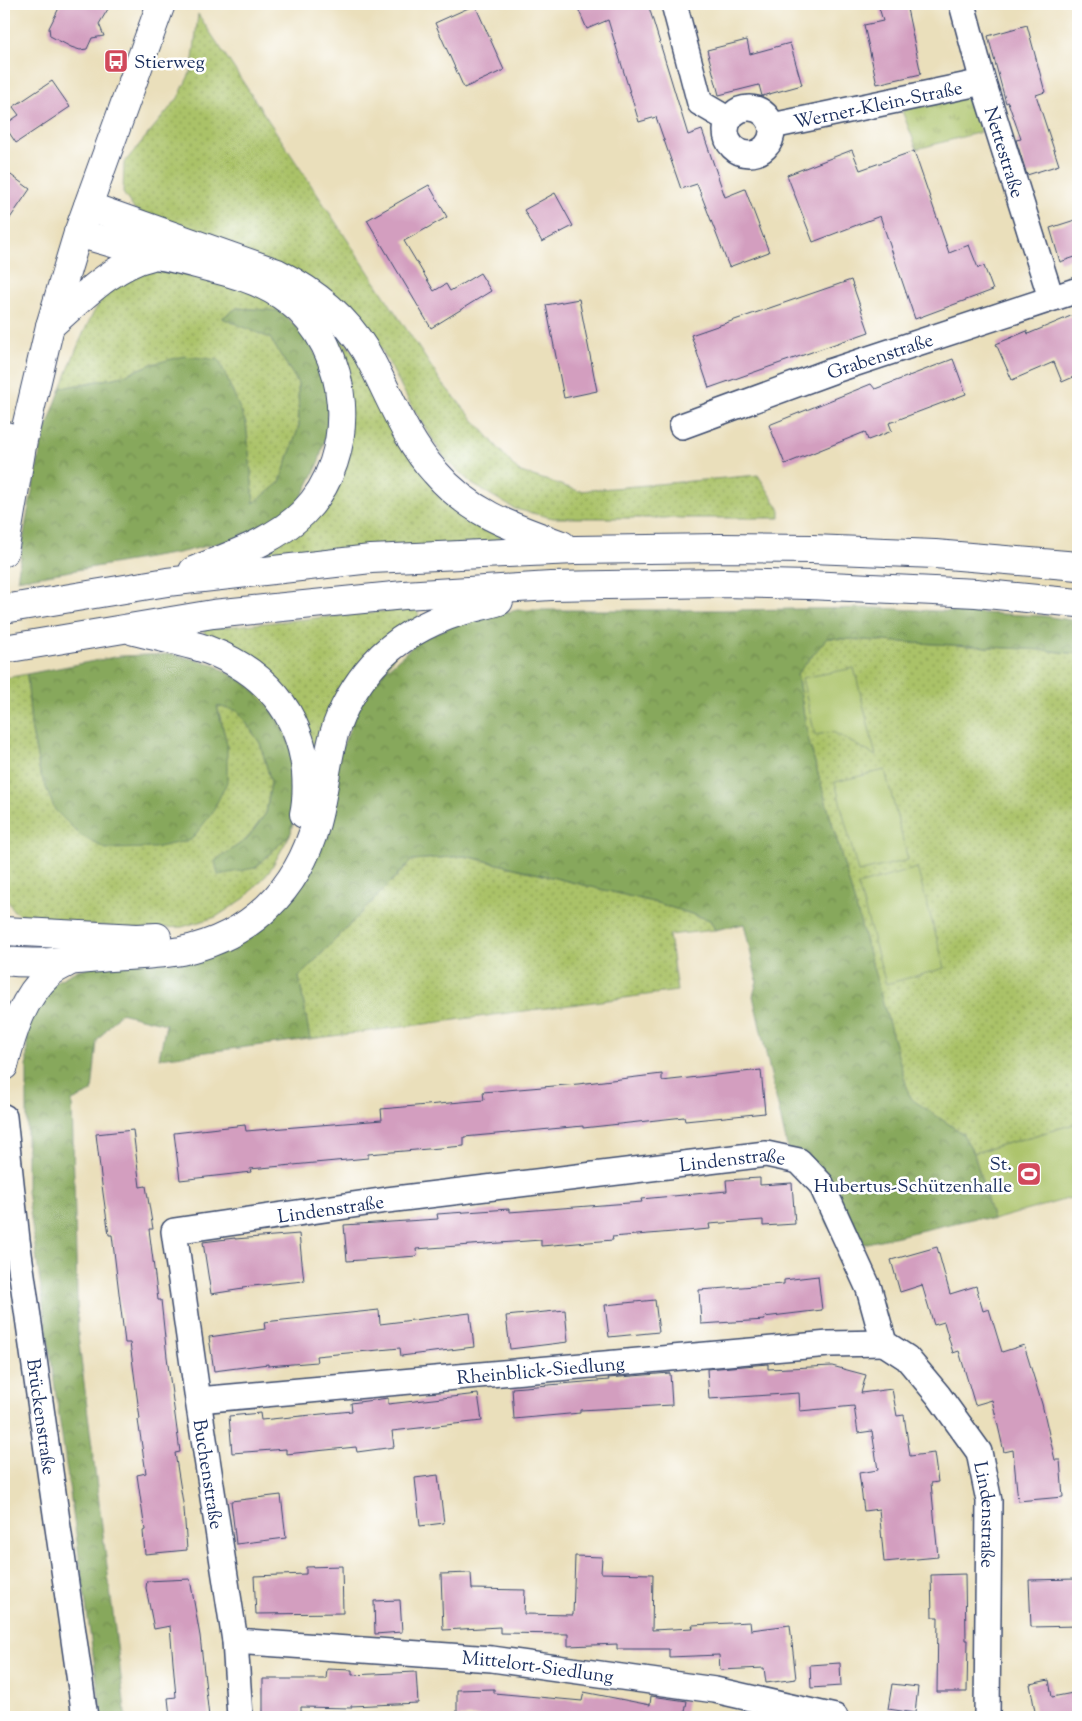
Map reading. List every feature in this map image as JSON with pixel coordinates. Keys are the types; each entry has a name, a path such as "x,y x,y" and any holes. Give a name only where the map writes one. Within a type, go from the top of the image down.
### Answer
{"main road":[{"path":"4,552 13,437 50,326 78,233 161,4"},
{"path":"88,206 277,273 320,298 354,333 417,448 435,472 451,488 484,513 505,525 575,550"},
{"path":"78,233 154,255 228,272 266,286 288,300 305,316 319,335 330,356 338,378 342,402 337,450 328,475 304,512 287,527 268,539 167,582"},
{"path":"50,326 111,275 130,264 154,255"},
{"path":"4,609 167,582 371,559 575,550 721,548 935,554 1078,566"},
{"path":"4,649 213,614 404,595 551,586 722,583 808,585 976,593 1078,603"},
{"path":"4,961 35,962 180,951 224,937 244,927 265,911 280,896 307,851 317,823 334,733 357,686 373,665 393,646 438,619 460,611 551,586"},
{"path":"4,930 137,938 191,934 221,923 246,907 267,888 286,862 298,834 305,807 307,783 304,755 297,730 286,710 270,690 254,675 235,662 208,650 123,628"},
{"path":"4,1066 10,1042 25,1006 51,973 70,960"}],"street":[{"path":"674,4 700,103 729,120"},
{"name":"Nettestraße","path":"962,4 983,82 1051,298"},
{"name":"Werner-Klein-Straße","path":"772,126 983,82"},
{"name":"Werner-Klein-Straße","path":"741,109 756,109 764,113 772,126 770,142 758,152 742,153 730,143 727,136 729,120 741,109"},
{"name":"Grabenstraße","path":"682,426 832,371 1078,290"},
{"name":"Brückenstraße","path":"4,1117 10,1241 85,1717"},
{"name":"Lindenstraße","path":"174,1231 387,1200 766,1154 799,1161 821,1184 868,1289 884,1343 907,1358 938,1395 978,1452 989,1501 987,1717"},
{"name":"Buchenstraße","path":"174,1231 235,1641 240,1717"},
{"name":"Rheinblick-Siedlung","path":"198,1400 829,1344 884,1343"},
{"name":"Mittelort-Siedlung","path":"235,1641 492,1659 715,1690 835,1717"}],"green space":[{"path":"198,14 442,383 518,471 579,491 758,475 780,510 780,518 553,518 515,509 472,484 445,459 410,403 381,348 353,313 134,209 123,193 124,163 178,98 192,69"},
{"path":"960,96 972,103 981,132 917,149 902,111"},
{"path":"167,270 252,289 281,311 237,308 222,318 270,338 298,383 299,426 280,482 254,504 246,423 152,364 119,377 61,388 93,313 111,288 121,280 132,275 149,271"},
{"path":"237,308 281,311 301,332 318,357 328,397 327,431 318,465 301,499 268,525 228,541 178,553 17,580 27,516 43,438 61,388 119,377 152,364 184,356 219,360 246,423 254,503 280,482 299,426 298,383 270,338 222,318"},
{"path":"336,331 355,354 375,396 502,531 502,541 266,559 264,552 329,496 330,336"},
{"path":"417,608 419,617 316,778 205,640 204,629"},
{"path":"876,608 1044,616 1078,621 1078,654 1043,650 827,638 797,674 808,738 910,1098 962,1133 974,1153 993,1220 976,1218 841,1249 787,1146 753,996 757,981 744,924 715,930 710,920 657,903 466,856 412,860 299,977 310,1039 159,1058 166,1024 120,1013 97,1041 92,1092 72,1101 78,1335 126,1717 102,1717 27,1191 27,1033 37,1003 55,982 78,970 264,921 361,702 387,669 420,640 464,621 517,610"},
{"path":"826,638 1043,650 1078,654 1078,1123 974,1153 962,1133 910,1099 808,738 797,674"},
{"path":"172,654 213,664 247,685 272,711 291,748 299,789 291,833 255,868 218,875 215,861 247,839 266,813 271,782 260,743 238,711 217,706 227,744 227,782 212,813 191,840 154,848 106,849 81,836 55,810 40,773 31,726 27,674 120,656"},
{"path":"854,668 876,756 833,732 815,735 802,678"},
{"path":"27,674 31,726 40,773 227,744 217,705 238,711 260,743 271,782 266,813 247,839 215,861 255,868 291,833 269,872 245,898 216,917 182,927 142,929 26,920 13,910 4,894 5,678"},
{"path":"885,770 908,860 858,872 835,782"},
{"path":"465,856 657,903 710,920 715,930 669,935 677,991 310,1039 299,977 412,860"},
{"path":"917,868 945,968 886,984 858,885"},
{"name":"St. Hubertus-Schützenhalle","path":"1078,1123 1078,1196 993,1220 974,1153"}],"building":[{"path":"61,4 111,4 99,24 104,36 92,38 87,49 80,50 50,36 49,28"},
{"path":"576,4 648,4 688,135 702,130 725,197 745,189 769,252 729,267 697,184 681,189 656,117 639,122 608,20 587,29"},
{"path":"878,4 906,4 921,74 877,84 864,25 883,21"},
{"path":"475,5 504,70 464,88 435,23"},
{"path":"1027,25 1045,92 1036,95 1059,165 1027,175 1016,140 1021,139 1008,102 1006,103 988,36"},
{"path":"747,40 750,54 790,43 802,85 762,96 759,85 719,95 707,50"},
{"path":"52,81 70,107 16,143 4,125 19,115 13,107"},
{"path":"852,150 860,170 914,151 949,253 969,245 978,268 984,266 993,290 915,319 880,216 813,242 787,175"},
{"path":"4,170 30,189 4,227"},
{"path":"429,185 447,217 404,241 434,291 446,284 450,291 480,273 491,291 431,328 367,220"},
{"path":"555,193 573,226 542,242 524,210"},
{"path":"1078,219 1078,256 1060,262 1050,228"},
{"path":"851,280 869,332 709,388 691,335"},
{"path":"579,299 597,391 564,398 546,305"},
{"path":"1078,313 1078,375 1062,382 1054,362 1012,380 996,344 1027,331 1028,334"},
{"path":"953,359 966,394 889,423 892,431 868,440 865,432 785,464 769,425 871,384 875,389"},
{"path":"761,1070 765,1113 685,1121 684,1117 583,1128 583,1126 464,1137 464,1146 368,1154 368,1158 250,1169 251,1172 180,1180 174,1133 245,1125 246,1131 382,1120 381,1109 484,1100 483,1092 578,1084 662,1074 662,1081"},
{"path":"133,1130 140,1187 146,1186 153,1229 149,1229 158,1300 161,1300 180,1452 175,1453 184,1509 187,1550 145,1554 143,1531 145,1530 137,1475 146,1473 138,1420 140,1419 130,1343 125,1343 112,1235 109,1235 96,1134"},
{"path":"760,1178 760,1185 792,1183 795,1224 763,1226 763,1220 709,1224 710,1229 612,1237 613,1240 541,1246 541,1240 416,1249 417,1256 347,1261 344,1225 438,1219 437,1214 509,1209 509,1212 642,1202 641,1199 727,1191 726,1180"},
{"path":"299,1234 304,1281 242,1287 243,1289 211,1294 203,1242"},
{"path":"937,1247 950,1294 976,1286 983,1311 989,1309 1002,1352 1024,1345 1042,1404 1055,1460 1060,1460 1063,1497 1018,1501 1013,1450 1004,1452 992,1400 975,1405 959,1351 953,1353 944,1322 934,1325 922,1285 900,1292 891,1260"},
{"path":"818,1276 822,1310 764,1317 765,1320 701,1324 699,1290 784,1284 784,1280"},
{"path":"655,1300 659,1332 609,1337 605,1305"},
{"path":"379,1310 380,1324 470,1313 474,1347 401,1356 400,1348 316,1356 317,1362 268,1366 268,1364 214,1371 209,1337 265,1329 264,1322"},
{"path":"565,1310 568,1342 510,1349 506,1316"},
{"path":"768,1364 768,1369 832,1366 866,1375 861,1393 892,1389 897,1416 904,1415 910,1456 934,1453 938,1482 931,1483 938,1557 884,1562 879,1509 864,1511 859,1473 878,1470 872,1431 858,1433 854,1406 800,1411 799,1393 709,1399 707,1369"},
{"path":"670,1373 672,1405 580,1410 580,1413 514,1419 512,1388"},
{"path":"478,1394 482,1421 392,1431 394,1447 357,1452 356,1447 286,1454 286,1449 232,1453 229,1416 260,1413 261,1420 352,1411 351,1403 388,1398 388,1404"},
{"path":"438,1475 444,1523 420,1526 415,1478"},
{"path":"281,1495 286,1538 236,1544 231,1501"},
{"path":"575,1556 602,1557 601,1573 653,1574 652,1630 693,1628 692,1625 750,1622 751,1630 790,1625 796,1679 766,1683 764,1668 720,1670 719,1655 669,1657 669,1649 617,1649 617,1644 568,1646 568,1634 500,1633 500,1627 443,1630 441,1574 471,1573 472,1589 525,1590 524,1614 573,1615"},
{"path":"342,1566 343,1613 256,1614 254,1576 306,1574 306,1567"},
{"path":"965,1574 966,1640 968,1640 967,1692 937,1692 938,1617 932,1617 931,1575"},
{"path":"190,1579 200,1636 209,1717 170,1717 168,1698 176,1697 170,1626 154,1629 146,1588 147,1581"},
{"path":"1076,1579 1078,1626 1031,1627 1029,1580"},
{"path":"400,1600 402,1632 375,1634 374,1601"},
{"path":"840,1663 841,1686 811,1688 810,1665"},
{"path":"327,1669 352,1670 352,1675 416,1672 418,1703 351,1706 351,1708 301,1707 301,1717 263,1717 263,1679 326,1679"},
{"path":"1049,1680 1052,1697 1078,1692 1078,1717 1036,1717 1030,1684"},
{"path":"892,1684 918,1687 915,1713 888,1709"},
{"path":"494,1689 494,1693 582,1701 584,1692 650,1705 651,1696 687,1701 684,1717 518,1717 519,1715 457,1717 457,1690"}],"place":[{"name":"Stierweg","path":"116,61"},
{"name":"St. Hubertus-Schützenhalle","path":"1029,1174"}]}
